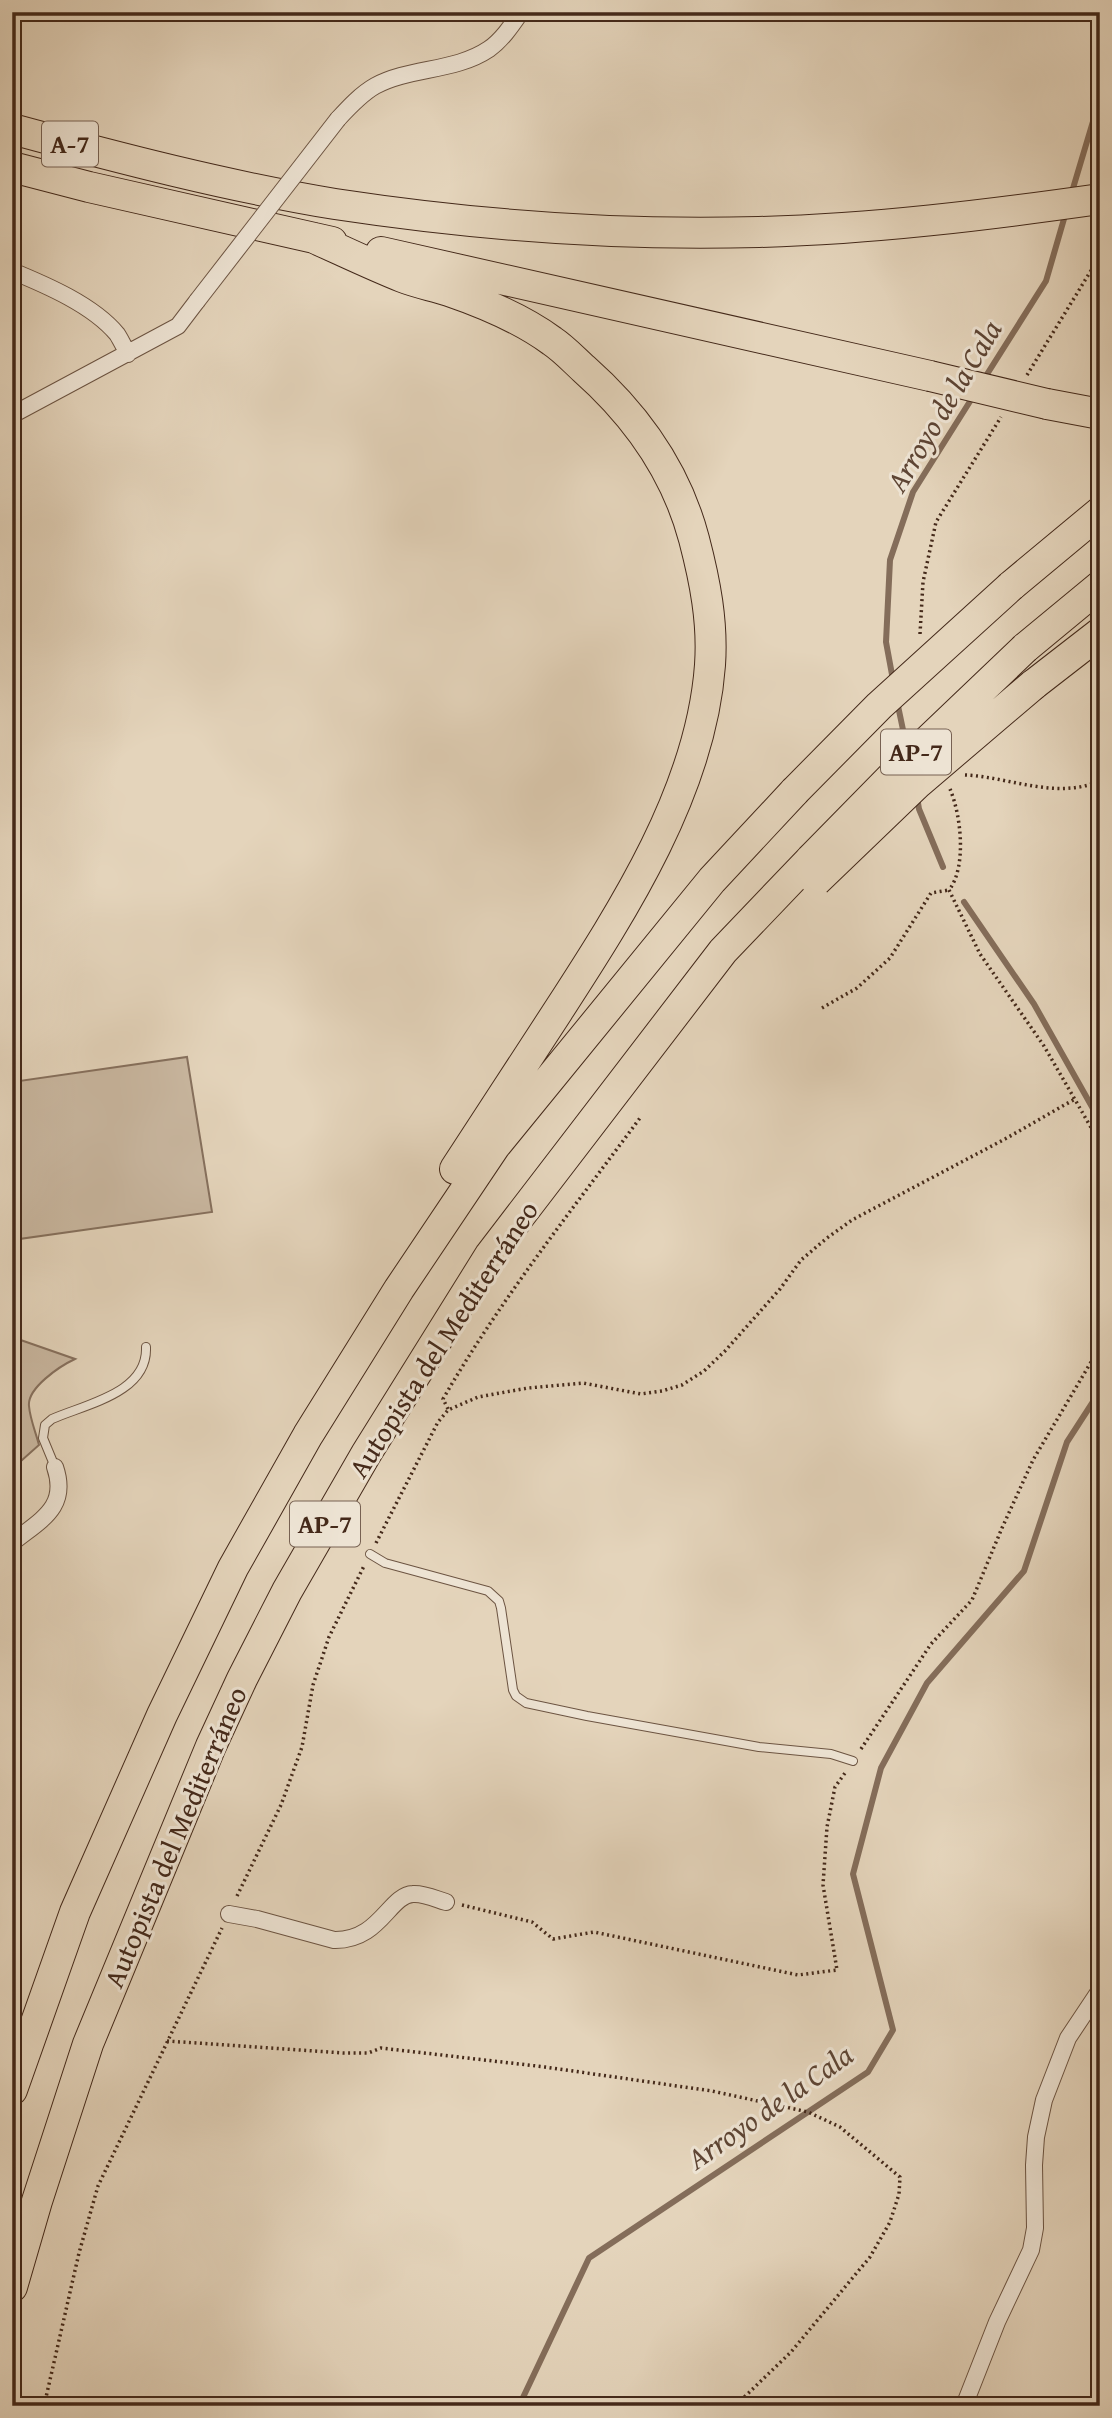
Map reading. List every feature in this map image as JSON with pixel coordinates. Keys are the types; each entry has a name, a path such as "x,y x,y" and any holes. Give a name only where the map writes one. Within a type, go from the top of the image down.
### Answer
{"highway":[{"name":"A-7","path":"12,129 257,190 337,204 466,220 561,228 759,232 856,227 1027,210 1100,199"},
{"path":"12,167 89,187 1100,414"},
{"path":"308,1435 359,1318 589,964 650,858 690,764 704,712 710,664 710,621 706,584 688,517 663,461 638,424 604,387 553,341 509,316 452,292 404,278 314,238"},
{"name":"Autopista del Mediterráneo","path":"12,2090 75,1912 162,1715 233,1568 308,1435 399,1289 495,1146 712,880 795,791 879,706 1010,586 1097,514"},
{"name":"Autopista del Mediterráneo","path":"12,2287 88,2044 216,1735 287,1591 366,1454 490,1255 723,951 813,870 917,751 1025,648 1100,586"},
{"path":"813,870 1033,685 1100,633"}],"street":[{"path":"12,415 178,326 338,119 356,101 375,86 467,60 489,49 511,27 521,12"},
{"path":"12,271 61,291 92,313 116,334 128,354"},
{"path":"12,1543 55,1505 60,1489 55,1467"},
{"path":"229,1914 334,1940 346,1940 358,1938 368,1932 405,1896 415,1893 446,1902"},
{"path":"964,2406 997,2322 1031,2250 1035,2228 1035,2146 1044,2100 1068,2038 1100,1990"}],"lane":[{"path":"55,1467 43,1438 45,1425 52,1419 122,1390 141,1371 145,1363 146,1347"},
{"path":"370,1554 385,1563 494,1595 501,1608 513,1690 516,1696 526,1703 759,1747 831,1754 853,1761"}],"path":[{"path":"1023,381 1095,264 1100,250"},
{"path":"920,642 923,582 936,522 1001,416"},
{"path":"958,775 1051,789 1073,789 1100,781"},
{"path":"822,1008 857,988 890,958 931,893 949,890 958,879 960,824 957,807 946,780"},
{"path":"949,890 981,954 1044,1046 1100,1143"},
{"path":"44,2406 97,2186 281,1805 302,1747 313,1685 329,1637 438,1422 448,1410 478,1397 528,1388 583,1383 641,1394 682,1385 704,1371 724,1351 780,1289 802,1260 827,1238 852,1220 1005,1139 1074,1099"},
{"path":"448,1410 443,1399 459,1371 546,1245 640,1118"},
{"path":"446,1902 532,1922 553,1939 594,1931 798,1975 837,1970 823,1885 827,1827 835,1787 931,1644 972,1600 991,1551 1033,1460 1100,1347"},
{"path":"167,2041 344,2053 368,2053 381,2048 545,2067 712,2091 808,2112 840,2127 900,2177 899,2194 890,2222 870,2257 791,2352 735,2406"}],"shaded area":[{"path":"187,1057 212,1212 12,1240 12,1082"},
{"path":"12,1337 75,1359 53,1372 33,1392 29,1406 39,1445 12,1469"}],"waterway":[{"name":"Arroyo de la Cala","path":"1071,195 1100,98"},
{"name":"Arroyo de la Cala","path":"984,379 1046,281 1066,212"},
{"name":"Arroyo de la Cala","path":"893,680 886,642 890,560 913,492 974,395"},
{"name":"Arroyo de la Cala","path":"897,701 907,749"},
{"name":"Arroyo de la Cala","path":"917,797 919,809 943,867"},
{"name":"Arroyo de la Cala","path":"964,902 1034,1004 1100,1121"},
{"name":"Arroyo de la Cala","path":"519,2406 589,2258 868,2072 893,2030 853,1874 881,1768 927,1683 1024,1571 1067,1442 1100,1391"}]}
